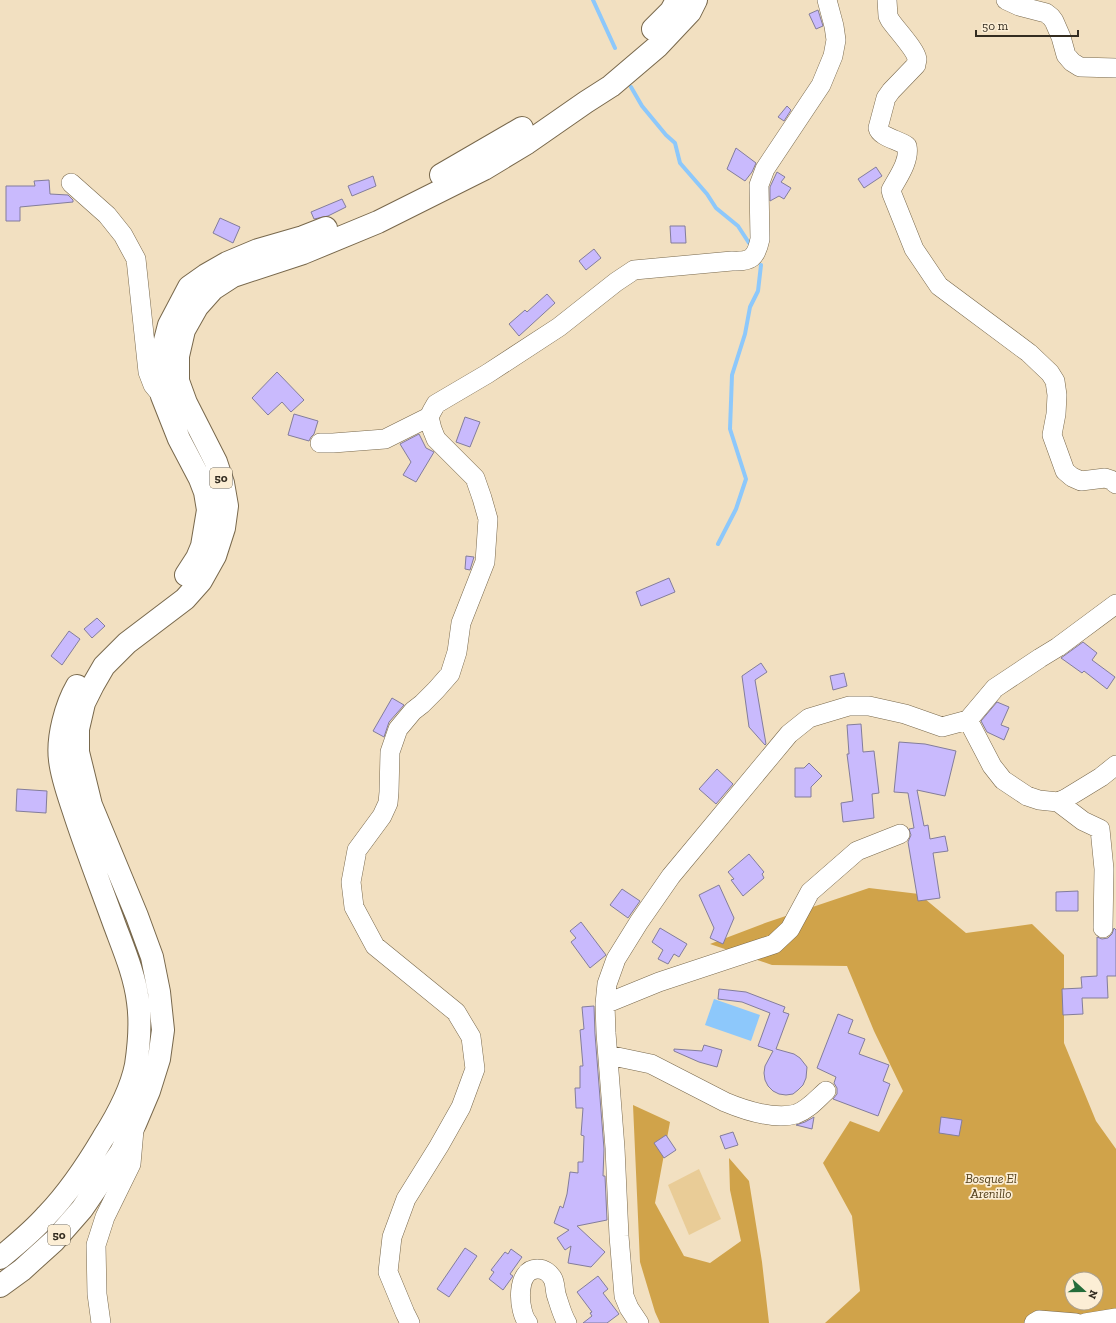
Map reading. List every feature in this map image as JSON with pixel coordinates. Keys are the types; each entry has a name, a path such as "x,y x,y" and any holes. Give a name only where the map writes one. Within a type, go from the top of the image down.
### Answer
{"highway":[{"name":"50","path":"0,1258 22,1240 47,1215 70,1188 90,1159 117,1114 126,1094 135,1067 140,1030 138,1001 132,973 65,785 60,760 60,740 65,714 76,688 95,659 119,631 146,609 165,597 178,584 190,570 202,546 208,510 205,492 200,479 179,439 162,396 160,371 162,352 169,325 189,287 227,263 258,250 303,237 363,212 447,171 504,139 565,102 623,58 671,11 677,0"},
{"name":"50","path":"0,1286 22,1270 54,1241 82,1209 121,1152 149,1092 159,1059 163,1030 159,992 152,957 91,805 78,752 78,729 84,703 104,666 127,643 185,599 201,581 215,556 224,528 227,506 223,483 216,462 186,403 178,381 178,356 184,330 196,307 213,289 233,276 303,253 378,222 484,169 526,143 611,86 658,46 690,12 696,0"}],"street":[{"path":"410,1323 388,1272 392,1237 406,1199 461,1107 475,1069 471,1037 456,1012 376,946 354,907 351,882 357,850 382,816 388,803 390,752 398,729 413,711 436,690 450,674 458,652 461,623 485,562 488,519 475,478 436,439 429,417 436,404 487,374 559,326 634,270 732,261 745,262 754,255 758,248 760,239 759,185 765,169 821,86 833,56 836,40 827,0"},
{"path":"887,0 888,16 890,20 911,47 918,60 916,65 891,90 886,98 880,115 878,128 878,132 882,135 902,142 907,146 908,152 905,162 891,190 914,249 939,286 1029,353 1050,372 1055,381 1057,395 1056,414 1052,435 1065,471 1072,477 1081,481 1105,478 1116,484"},
{"path":"1006,0 1019,6 1046,13 1051,17 1061,37 1066,55 1072,62 1080,67 1116,68"},
{"path":"71,183 107,216 123,234 136,259 148,372 153,386 162,396"},
{"path":"320,442 333,443 385,439 429,417"},
{"path":"639,1323 629,1308 624,1296 605,1004 607,984 616,958 639,922 667,882 789,734 808,718 849,706 869,706 906,714 942,726 968,720 995,688 1058,647 1116,604"},
{"path":"968,720 992,766 1003,780 1027,796 1039,800 1058,802 1065,800 1101,777 1116,765"},
{"path":"1058,802 1083,821 1108,829 1104,869 1103,928"},
{"path":"605,1004 659,982 774,944 790,929 810,892 856,851 900,834"},
{"path":"608,1055 651,1064 725,1102 737,1107 771,1115 785,1116 797,1114 812,1104 826,1091"},
{"path":"102,1323 97,1294 96,1245 105,1216 131,1164 135,1124"},
{"path":"528,1323 525,1319 520,1300 522,1283 526,1274 531,1270 538,1268 546,1271 553,1279 564,1323"},
{"path":"1085,1323 1116,1318"},
{"path":"1034,1323 1039,1320 1076,1323"}],"shaded area":[{"path":"699,1169 721,1219 689,1235 668,1185"}],"green space":[{"name":"Bosque El Arenillo","path":"869,888 919,894 966,933 1032,924 1064,955 1064,1043 1096,1121 1116,1149 1116,1323 825,1323 860,1291 852,1216 823,1163 850,1121 879,1132 903,1091 874,1031 847,966 772,965 710,944 765,923"},
{"path":"633,1105 670,1122 655,1203 684,1256 710,1263 741,1241 730,1190 729,1158 749,1181 762,1262 769,1323 660,1323 655,1312 640,1262"}],"water":[{"path":"714,999 760,1015 751,1041 705,1025"}],"building":[{"path":"818,10 823,26 816,29 809,14"},
{"path":"787,106 791,110 784,121 778,117"},
{"path":"736,148 756,163 752,172 745,181 727,169"},
{"path":"876,167 882,176 864,188 858,179"},
{"path":"777,172 785,177 781,182 791,188 784,199 779,196 770,201 770,187"},
{"path":"373,176 376,186 352,196 348,186"},
{"path":"49,180 50,194 68,195 73,202 20,207 20,221 6,221 6,186 35,186 34,181"},
{"path":"342,199 346,207 328,216 314,219 311,212"},
{"path":"220,218 240,227 233,243 213,233"},
{"path":"670,226 685,226 686,243 671,243"},
{"path":"594,249 601,258 586,270 579,261"},
{"path":"547,294 555,303 519,336 509,324 525,310 527,312"},
{"path":"277,372 304,400 291,412 282,402 268,415 252,398"},
{"path":"294,414 318,421 314,434 309,441 288,435"},
{"path":"465,417 480,422 470,447 456,442"},
{"path":"419,434 426,448 434,452 416,482 403,475 411,462 400,444"},
{"path":"466,556 474,557 470,570 465,569"},
{"path":"669,578 675,592 641,606 636,592"},
{"path":"97,618 105,626 92,638 84,629"},
{"path":"69,631 80,639 62,665 51,656"},
{"path":"1083,642 1097,653 1092,660 1115,677 1107,689 1084,671 1082,673 1061,658"},
{"path":"761,663 767,672 755,680 765,745 749,727 742,676"},
{"path":"844,673 847,686 833,690 830,676"},
{"path":"392,698 404,705 389,722 384,737 373,731"},
{"path":"997,702 1009,707 1001,725 1009,728 1004,740 987,732 981,721"},
{"path":"861,724 863,752 874,751 879,793 872,794 874,818 843,822 841,803 853,801 847,754 849,754 847,725"},
{"path":"899,742 925,744 956,751 945,796 917,790 924,826 928,825 930,839 945,836 948,851 933,853 940,898 918,901 908,842 911,835 909,829 914,828 908,793 894,792"},
{"path":"809,763 822,776 811,787 811,797 795,797 795,768 804,768"},
{"path":"717,769 733,784 716,804 699,789"},
{"path":"17,789 47,791 46,813 16,811"},
{"path":"749,854 764,872 762,874 764,878 743,896 731,880 734,879 728,872"},
{"path":"719,885 734,918 723,944 710,938 714,928 699,895"},
{"path":"622,889 640,901 628,918 610,905"},
{"path":"1078,891 1078,911 1056,911 1056,892"},
{"path":"581,922 606,955 590,968 571,942 576,938 570,931"},
{"path":"660,928 687,944 679,957 674,954 668,964 658,959 663,950 652,942"},
{"path":"1114,928 1116,930 1116,976 1107,976 1108,998 1082,998 1083,1014 1063,1015 1062,989 1082,988 1081,977 1097,976 1097,937 1102,939 1108,938 1112,934"},
{"path":"719,989 746,992 785,1007 783,1012 789,1014 776,1049 794,1054 800,1058 807,1067 806,1078 803,1085 793,1094 779,1094 773,1091 765,1080 765,1066 773,1051 758,1046 770,1013 742,1002 718,999"},
{"path":"594,1006 604,1149 603,1176 605,1176 607,1220 577,1226 605,1252 591,1267 568,1263 571,1246 565,1250 557,1238 569,1230 554,1223 560,1206 563,1208 567,1194 570,1172 578,1173 578,1162 583,1162 584,1136 581,1135 583,1108 576,1108 575,1088 580,1088 580,1066 583,1066 580,1030 584,1029 582,1007"},
{"path":"838,1014 853,1020 848,1033 865,1039 859,1054 889,1065 883,1081 890,1084 878,1116 833,1099 837,1094 837,1088 834,1083 836,1077 817,1068"},
{"path":"704,1045 722,1050 717,1067 699,1062 674,1051 674,1049 702,1051"},
{"path":"814,1117 812,1129 796,1125 805,1122"},
{"path":"941,1117 962,1120 959,1136 939,1133"},
{"path":"733,1132 738,1145 725,1149 720,1136"},
{"path":"666,1135 676,1150 664,1158 654,1143"},
{"path":"465,1248 477,1256 449,1297 437,1289"},
{"path":"511,1249 522,1257 510,1274 513,1276 503,1290 489,1279 494,1272 491,1270 505,1252 508,1254"},
{"path":"598,1276 608,1289 603,1293 619,1314 607,1323 583,1323 592,1316 590,1313 592,1312 577,1292"}],"waterway":[{"path":"593,0 615,48"},
{"path":"631,87 642,106 666,135 675,143 680,163 707,194 716,208 738,226 749,243"},
{"path":"718,544 736,509 746,479 730,429 732,375 745,334 750,307 758,291 761,265"}]}
